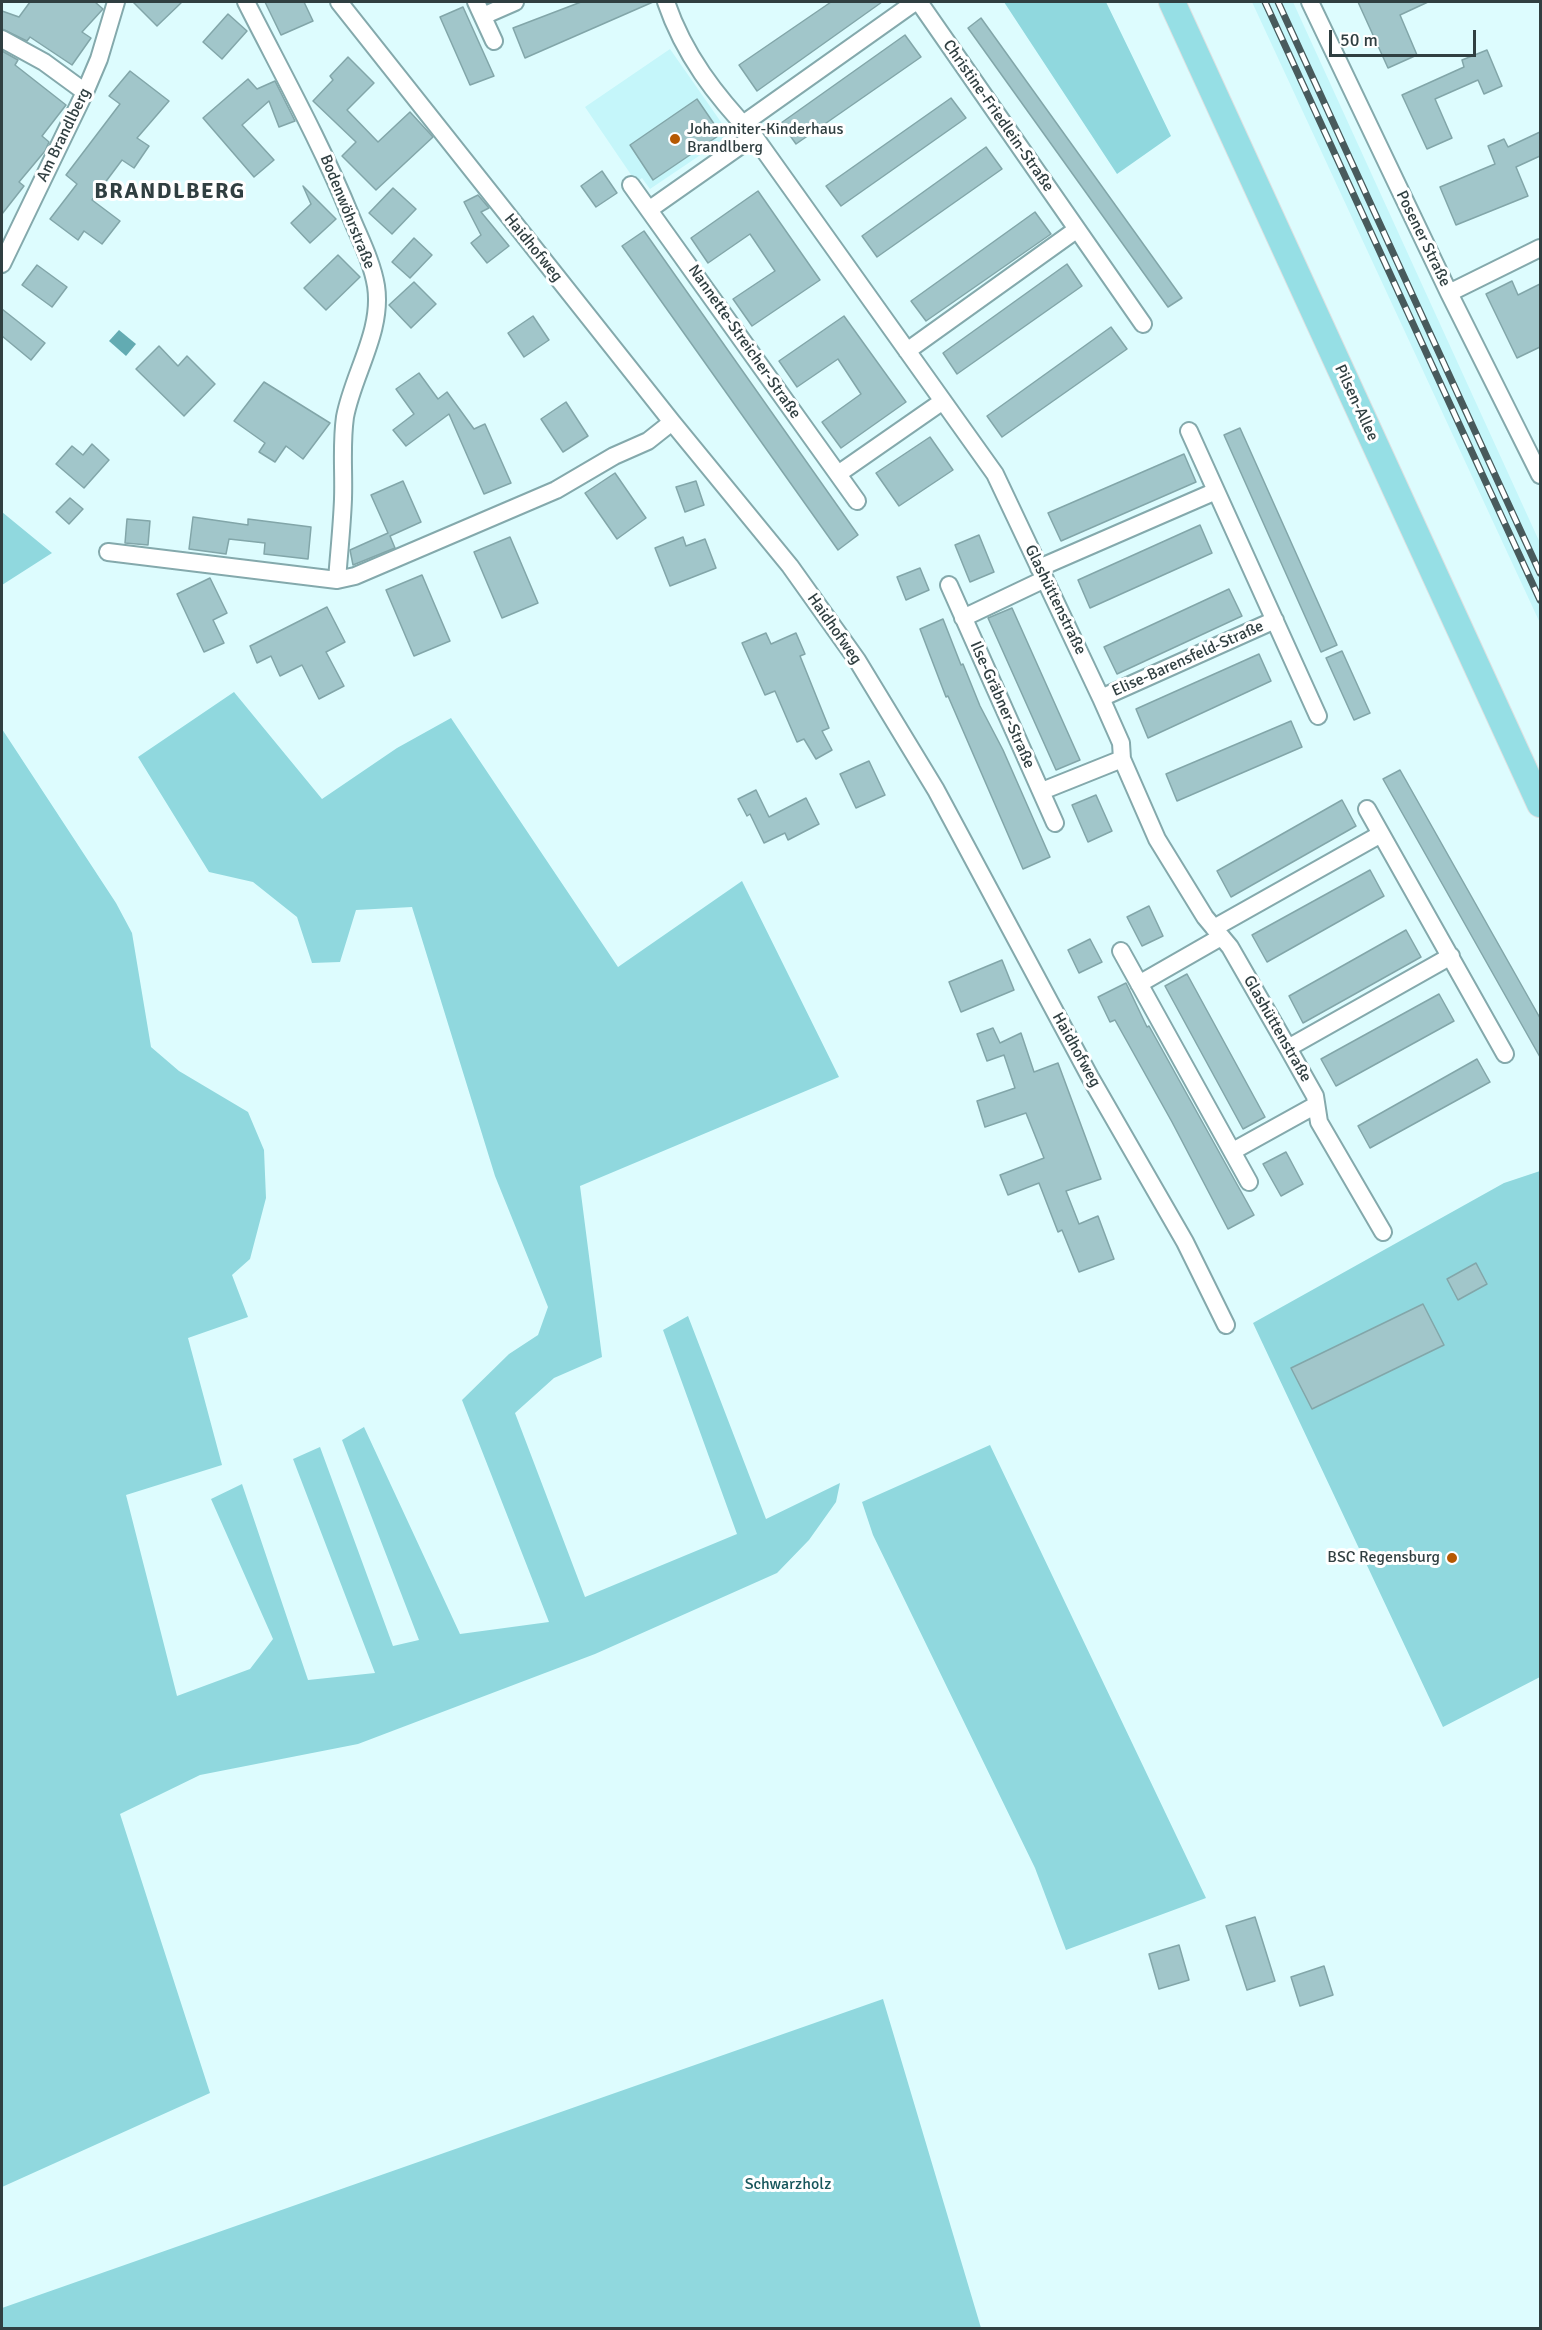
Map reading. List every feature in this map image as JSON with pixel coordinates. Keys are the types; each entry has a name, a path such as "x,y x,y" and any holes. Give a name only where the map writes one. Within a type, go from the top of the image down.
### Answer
{"main road":[{"name":"Pilsen-Allee","path":"1172,2 1540,804"}],"street":[{"name":"Am Brandlberg","path":"2,264 85,92 99,59 116,2"},
{"name":"Bodenwöhrstraße","path":"246,2 332,170 371,265 376,287 375,315 370,342 352,386 345,419 342,447 343,498 337,580"},
{"name":"Haidhofweg","path":"339,2 672,422 790,566 857,660 936,790 1090,1077 1185,1242 1226,1325"},
{"path":"494,41 480,9 515,2"},
{"name":"Glashüttenstraße","path":"666,2 677,34 689,54 749,130 995,474 1121,743 1122,759 1157,839 1230,947 1315,1096 1319,1122 1383,1232"},
{"name":"Christine-Friedlein-Straße","path":"749,130 917,2 1143,324"},
{"name":"Posener Straße","path":"1310,2 1449,292 1540,475"},
{"path":"2,39 44,62 85,92"},
{"path":"650,209 749,130"},
{"name":"Nannette-Streicher-Straße","path":"631,185 857,501"},
{"path":"907,351 1076,230"},
{"path":"1449,292 1540,248"},
{"path":"838,474 943,401"},
{"path":"108,552 337,580 355,576 556,490 614,456 648,441 672,422"},
{"name":"Elise-Barensfeld-Straße","path":"1189,431 1318,716"},
{"path":"963,618 1042,574 1216,491"},
{"name":"Ilse-Gräbner-Straße","path":"949,585 1056,823"},
{"name":"Elise-Barensfeld-Straße","path":"1101,698 1275,620"},
{"path":"1042,791 1122,759"},
{"path":"1367,809 1505,1054"},
{"path":"1139,984 1218,932 1381,834"},
{"path":"1121,951 1249,1182"},
{"path":"1288,1048 1451,956"},
{"path":"1233,1151 1316,1105"}],"shaded area":[{"path":"1252,2 1293,2 1540,543 1540,623"},
{"path":"670,49 730,135 650,189 642,178 636,182 585,107"},
{"path":"119,330 136,344 126,356 109,341"}],"green space":[{"path":"1004,2 1106,2 1171,136 1117,174"},
{"path":"2,512 52,553 2,585"},
{"path":"234,692 322,799 397,748 451,718 618,967 742,881 839,1077 580,1186 602,1357 554,1378 515,1413 585,1597 737,1534 663,1330 688,1316 766,1519 840,1483 836,1502 809,1540 777,1573 595,1654 358,1744 200,1775 120,1814 210,2093 2,2187 2,729 116,903 132,933 151,1047 179,1071 248,1112 264,1150 266,1198 250,1259 232,1275 248,1317 188,1338 222,1465 126,1495 177,1696 250,1669 273,1639 211,1499 242,1484 308,1680 375,1673 293,1459 320,1447 393,1646 419,1640 342,1440 364,1427 460,1634 549,1622 462,1400 509,1354 538,1335 548,1307 495,1176 412,907 356,910 340,962 312,963 297,917 253,882 209,872 138,757"},
{"name":"BSC Regensburg","path":"1540,1171 1540,1677 1443,1727 1253,1323 1504,1183"},
{"path":"990,1445 1206,1898 1066,1950 1035,1868 873,1535 862,1502"},
{"name":"Schwarzholz","path":"883,1999 981,2328 2,2328 2,2308"}],"building":[{"path":"30,2 95,2 103,9 82,32 91,38 72,65 30,37 27,41 2,29 2,11 19,17"},
{"path":"133,2 182,2 157,26"},
{"path":"265,2 304,2 313,21 281,35"},
{"path":"581,2 653,2 525,58 513,28"},
{"path":"831,2 882,2 757,91 739,65"},
{"path":"1358,2 1428,2 1400,15 1417,55 1388,68"},
{"path":"463,7 494,76 470,85 440,17"},
{"path":"228,14 247,31 222,59 203,42"},
{"path":"981,18 1182,298 1168,307 968,28"},
{"path":"905,35 921,57 796,144 781,123"},
{"path":"1487,50 1502,86 1484,94 1478,80 1435,99 1452,138 1427,149 1402,95 1464,67 1462,60"},
{"path":"2,51 18,60 15,65 66,105 42,136 49,142 45,151 19,182 24,186 2,214"},
{"path":"348,57 374,83 347,110 378,142 410,112 433,137 376,190 342,156 356,142 313,101 333,80 330,76"},
{"path":"130,71 169,101 137,138 149,146 134,168 122,160 92,200 120,221 102,244 84,231 78,240 50,219 77,184 66,175 120,104 109,96"},
{"path":"248,79 257,89 275,81 295,121 279,127 269,101 242,125 274,160 254,177 203,118"},
{"path":"951,98 966,118 841,206 826,186"},
{"name":"Johanniter-Kinderhaus Brandlberg","path":"697,99 721,134 653,180 630,145"},
{"path":"1540,132 1540,156 1516,167 1528,196 1456,225 1440,187 1495,164 1488,146 1504,139 1508,147"},
{"path":"986,147 1002,169 877,257 862,236"},
{"path":"602,171 617,193 596,207 581,186"},
{"path":"303,186 336,219 310,243 291,223 311,204"},
{"path":"393,188 416,209 392,234 369,213"},
{"path":"758,191 820,280 752,326 733,299 775,271 750,234 708,263 691,238"},
{"path":"478,195 489,208 481,212 509,246 487,263 471,243 481,235 464,202"},
{"path":"1035,212 1051,234 926,321 911,301"},
{"path":"644,231 858,535 838,550 622,246"},
{"path":"414,238 432,255 410,278 392,262"},
{"path":"338,255 360,277 326,310 304,288"},
{"path":"1067,264 1082,286 957,374 943,353"},
{"path":"37,265 67,287 52,307 22,285"},
{"path":"1512,281 1518,295 1540,284 1540,347 1517,358 1486,294"},
{"path":"414,282 436,304 411,328 389,305"},
{"path":"2,309 45,343 31,360 2,336"},
{"path":"533,316 549,340 524,357 508,333"},
{"path":"844,316 906,402 841,448 822,422 861,394 838,359 797,387 779,361"},
{"path":"1111,327 1127,349 1002,437 987,416"},
{"path":"159,346 178,366 187,356 215,384 184,416 136,369"},
{"path":"419,373 438,399 447,392 474,429 485,424 511,483 484,494 449,414 406,446 393,430 414,414 396,389"},
{"path":"264,382 330,423 303,459 286,446 275,462 259,452 265,443 234,421"},
{"path":"566,402 588,436 563,452 541,419"},
{"path":"1240,428 1337,645 1321,652 1224,435"},
{"path":"930,437 953,470 899,506 876,473"},
{"path":"92,444 109,460 84,488 56,464 72,446 83,455"},
{"path":"1184,454 1196,482 1061,541 1048,513"},
{"path":"615,473 646,518 617,539 585,493"},
{"path":"403,481 421,522 390,536 395,548 353,565 350,550 388,533 371,495"},
{"path":"696,481 704,505 685,512 676,487"},
{"path":"70,498 83,509 69,524 56,512"},
{"path":"193,517 248,525 248,519 311,527 308,559 264,554 265,543 229,539 226,554 189,549"},
{"path":"127,519 150,521 148,545 125,543"},
{"path":"1200,525 1212,553 1090,608 1078,580"},
{"path":"979,535 994,572 970,582 955,545"},
{"path":"510,537 538,603 502,618 474,552"},
{"path":"683,537 686,546 705,539 716,568 670,586 655,548"},
{"path":"920,568 929,590 906,600 897,577"},
{"path":"422,575 450,641 414,656 386,590"},
{"path":"210,578 227,613 213,620 224,643 204,652 177,594"},
{"path":"1229,589 1242,616 1117,674 1104,647"},
{"path":"327,607 345,642 326,652 344,686 319,699 302,665 280,676 271,656 257,663 250,646"},
{"path":"1012,608 1080,760 1056,770 988,618"},
{"path":"943,619 961,665 963,664 980,706 1003,750 1050,857 1023,869 948,696 946,697 920,629"},
{"path":"766,633 771,644 796,633 805,654 800,656 829,728 822,731 832,750 816,759 804,739 797,742 775,691 765,695 742,643"},
{"path":"1342,651 1370,713 1354,720 1326,658"},
{"path":"1259,654 1271,681 1148,738 1136,709"},
{"path":"1291,721 1302,747 1177,801 1166,774"},
{"path":"869,761 885,795 856,808 840,774"},
{"path":"1400,770 1540,1018 1540,1057 1383,779"},
{"path":"756,790 769,817 806,798 819,824 788,840 785,833 764,843 750,814 747,816 738,799"},
{"path":"1096,795 1112,831 1088,842 1072,805"},
{"path":"1342,800 1356,826 1231,897 1217,871"},
{"path":"1370,870 1384,896 1267,962 1252,935"},
{"path":"1149,906 1163,936 1142,946 1127,917"},
{"path":"1406,930 1421,957 1303,1023 1289,996"},
{"path":"1090,939 1102,962 1079,973 1068,950"},
{"path":"1002,960 1014,990 961,1012 949,982"},
{"path":"1187,974 1265,1117 1243,1129 1165,986"},
{"path":"1126,983 1147,1027 1149,1026 1254,1215 1228,1229 1115,1020 1110,1022 1098,997"},
{"path":"1439,994 1454,1021 1336,1086 1321,1059"},
{"path":"993,1028 1000,1043 1021,1033 1034,1072 1058,1063 1101,1179 1066,1191 1079,1224 1098,1216 1114,1259 1079,1272 1062,1230 1058,1232 1039,1183 1008,1195 1000,1175 1044,1158 1026,1113 985,1127 977,1101 1015,1088 1004,1055 987,1061 977,1034"},
{"path":"1477,1059 1490,1082 1370,1148 1358,1126"},
{"path":"1286,1152 1303,1184 1281,1196 1263,1164"},
{"path":"1476,1263 1487,1284 1458,1300 1447,1279"},
{"path":"1423,1304 1444,1345 1312,1409 1291,1368"},
{"path":"1255,1917 1275,1981 1247,1990 1226,1926"},
{"path":"1179,1945 1189,1980 1159,1989 1149,1954"},
{"path":"1324,1966 1333,1995 1300,2006 1291,1977"}],"railway":[{"path":"1265,2 1540,600"},
{"path":"1278,2 1540,573"}],"place":[{"name":"Johanniter-Kinderhaus Brandlberg","path":"675,139"},
{"name":"BSC Regensburg","path":"1452,1558"}],"district":[{"name":"BRANDLBERG","path":"170,192"}]}
